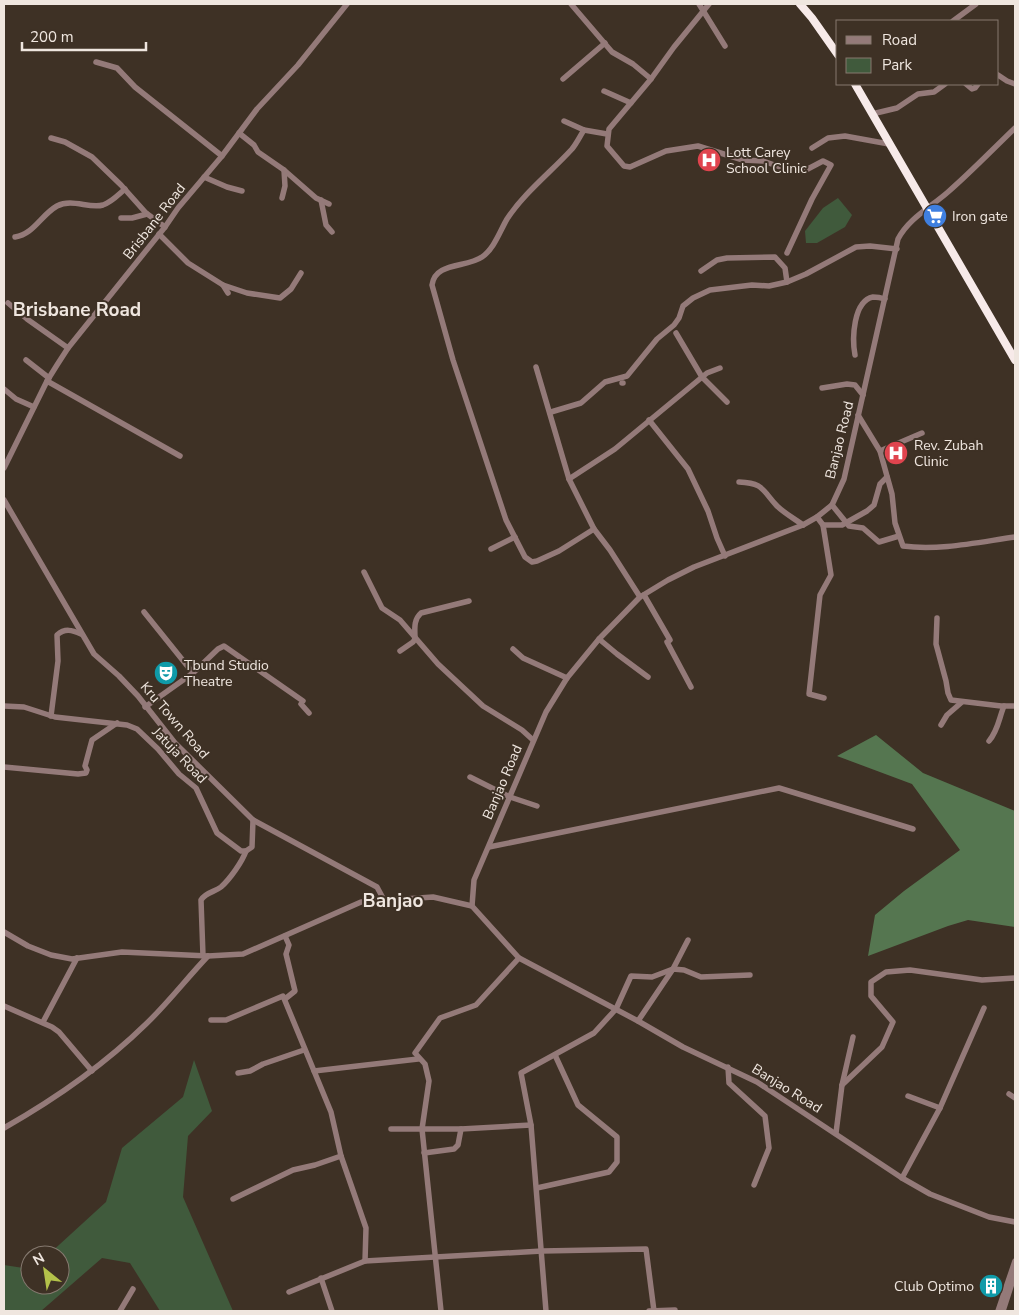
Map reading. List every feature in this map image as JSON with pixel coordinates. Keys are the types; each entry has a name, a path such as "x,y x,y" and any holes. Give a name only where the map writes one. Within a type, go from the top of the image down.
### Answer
{"highway":[{"path":"800,4 836,52"},
{"path":"856,85 1015,360"}],"street":[{"name":"Brisbane Road","path":"4,468 48,379 68,348 166,227 178,208 222,156 257,109 298,65 347,4"},
{"path":"571,4 612,52 633,64 651,79"},
{"path":"698,4 725,46"},
{"path":"708,4 651,79 608,129 607,146 624,166 630,167 666,151 698,146 743,160 763,162 783,168 804,171 823,161 832,165 812,199 787,253"},
{"path":"954,20 976,4"},
{"path":"562,79 605,44"},
{"path":"96,62 118,68 135,87 222,156"},
{"path":"999,76 1015,84"},
{"path":"872,114 897,108 918,94 934,92 944,85"},
{"path":"967,85 972,89 977,85"},
{"path":"604,91 631,103"},
{"path":"564,121 584,130 607,134"},
{"name":"Banjao Road","path":"1015,128 948,192 911,221 904,228 898,239 844,479 832,505 817,518 803,525 694,567 668,580 642,596 599,638 567,678 546,712 474,880 472,906 519,958 683,1047 757,1082 902,1178 930,1194 989,1217 1015,1222"},
{"path":"584,130 573,148 520,202 482,257 448,267 432,278 432,285 453,360 506,520 528,560 537,561 559,551 594,529"},
{"path":"239,134 254,146 258,152 329,204"},
{"path":"812,148 828,138 845,136 889,144"},
{"path":"51,138 65,142 92,157 147,214 166,227"},
{"path":"282,198 285,186 284,170"},
{"path":"204,177 242,191"},
{"path":"15,237 25,236 59,205 74,203 101,206 126,191"},
{"path":"321,200 326,224 332,232"},
{"path":"121,218 132,218 147,214"},
{"path":"159,234 188,263 223,285 247,293 280,298 291,289 301,273"},
{"path":"551,412 581,403 606,382 627,376 657,339 674,325 679,318 683,306 693,298 710,290 752,285 769,286 787,282 856,247 870,246 897,250"},
{"path":"700,271 717,260 727,258 776,257 786,268 787,282"},
{"path":"223,285 228,293"},
{"path":"855,355 853,345 859,308 866,300 874,297 886,299"},
{"path":"8,303 68,348"},
{"path":"676,333 702,378 726,402"},
{"path":"26,360 48,379 180,456"},
{"path":"536,367 570,479 594,529 642,596 669,641 690,687"},
{"path":"570,479 615,449 702,378 720,368"},
{"path":"822,388 847,384 856,385 863,395"},
{"path":"4,389 16,399 34,408"},
{"path":"858,415 880,451 892,494 895,523 903,546 943,546 1015,537"},
{"path":"649,420 688,469 708,511 725,556"},
{"path":"880,451 922,433"},
{"path":"823,525 842,525 867,511 874,505 880,484 887,477"},
{"path":"739,482 750,482 760,486 777,506 803,525"},
{"name":"Kru Town Road","path":"4,500 94,654 119,676 174,743 253,820 377,887 384,900"},
{"path":"832,505 849,526 863,528 879,542 899,536"},
{"path":"817,518 823,525 831,575 820,596 808,694 824,698"},
{"path":"491,549 515,536"},
{"path":"364,572 382,608 400,620 438,664 483,706 522,730 533,740"},
{"path":"400,651 414,642 416,621 421,613 469,601"},
{"path":"144,612 193,673"},
{"path":"937,618 936,644 948,693 953,702 1015,706"},
{"path":"51,716 58,661 58,635 62,631 69,630 82,635"},
{"path":"599,638 648,677"},
{"path":"146,707 193,673 218,649 224,646 302,702 309,714"},
{"path":"513,649 523,658 567,678"},
{"path":"941,725 947,714 962,702"},
{"name":"Jatuja Road","path":"4,706 24,708 51,716 117,723 137,729 158,749 179,774 196,788 217,833 241,851 246,851"},
{"path":"989,741 996,733 997,723 1004,706"},
{"path":"4,767 78,774 86,773 88,770 85,766 86,760 92,740 117,723"},
{"path":"470,777 510,797 537,806"},
{"path":"488,846 779,788 913,829"},
{"path":"4,1128 92,1071 146,1024 206,956 201,900 204,895 221,888 241,864 246,851 252,847 253,820"},
{"path":"4,932 28,946 51,955 72,959 122,952 206,956 243,954 361,902 433,897 472,906"},
{"path":"285,936 289,945 286,954 295,991 285,999"},
{"path":"638,1021 673,969 688,940"},
{"path":"43,1022 77,958"},
{"path":"441,1311 422,1129 429,1081 425,1064 418,1059 415,1053 440,1018 476,1005 519,958"},
{"path":"546,1311 532,1125 521,1073 594,1033 616,1009 631,976 652,976 673,969 684,970 701,977 750,974"},
{"path":"842,1085 882,1048 893,1022 871,996 871,982 886,972 910,970 982,980 1015,978"},
{"path":"211,1020 226,1020 283,996 285,999 304,1050 331,1112 341,1156 366,1228 365,1261"},
{"path":"4,1006 43,1022 59,1032 92,1071"},
{"path":"902,1178 940,1108 984,1008"},
{"path":"836,1133 842,1085 853,1037"},
{"path":"238,1072 250,1071 263,1064 304,1050"},
{"path":"537,1188 609,1172 617,1162 617,1137 578,1106 555,1055"},
{"path":"314,1071 418,1059"},
{"path":"728,1067 729,1083 765,1116 769,1148 754,1185"},
{"path":"1009,1094 1015,1098"},
{"path":"908,1096 940,1108"},
{"path":"391,1129 461,1129 532,1125"},
{"path":"424,1153 454,1149 458,1145 461,1129"},
{"path":"233,1199 293,1170 341,1156"},
{"path":"289,1292 365,1261 542,1251 646,1249 654,1311"},
{"path":"998,1311 1015,1261"},
{"path":"1003,1311 1015,1274"},
{"path":"321,1278 332,1311"},
{"path":"120,1311 132,1289"},
{"path":"649,1311 675,1310"}],"green space":[{"path":"838,198 852,215 845,227 817,243 806,243 805,231 823,208"},
{"path":"876,735 923,773 1015,811 1015,927 968,920 868,956 875,915 960,850 912,784 837,756"},
{"path":"194,1060 212,1111 188,1136 183,1197 233,1311 160,1311 130,1263 102,1258 70,1286 70,1245 59,1245 106,1202 122,1148 183,1097"},
{"path":"4,1265 20,1267 20,1295 59,1295 41,1311 4,1311"}],"place":[{"name":"Lott Carey School Clinic","path":"709,160"},
{"name":"Iron gate","path":"935,216"},
{"name":"Rev. Zubah Clinic","path":"896,453"},
{"name":"Tbund Studio Theatre","path":"166,673"},
{"name":"Club Optimo","path":"991,1286"}],"district":[{"name":"Brisbane Road","path":"77,309"},
{"name":"Banjao","path":"393,900"}]}
